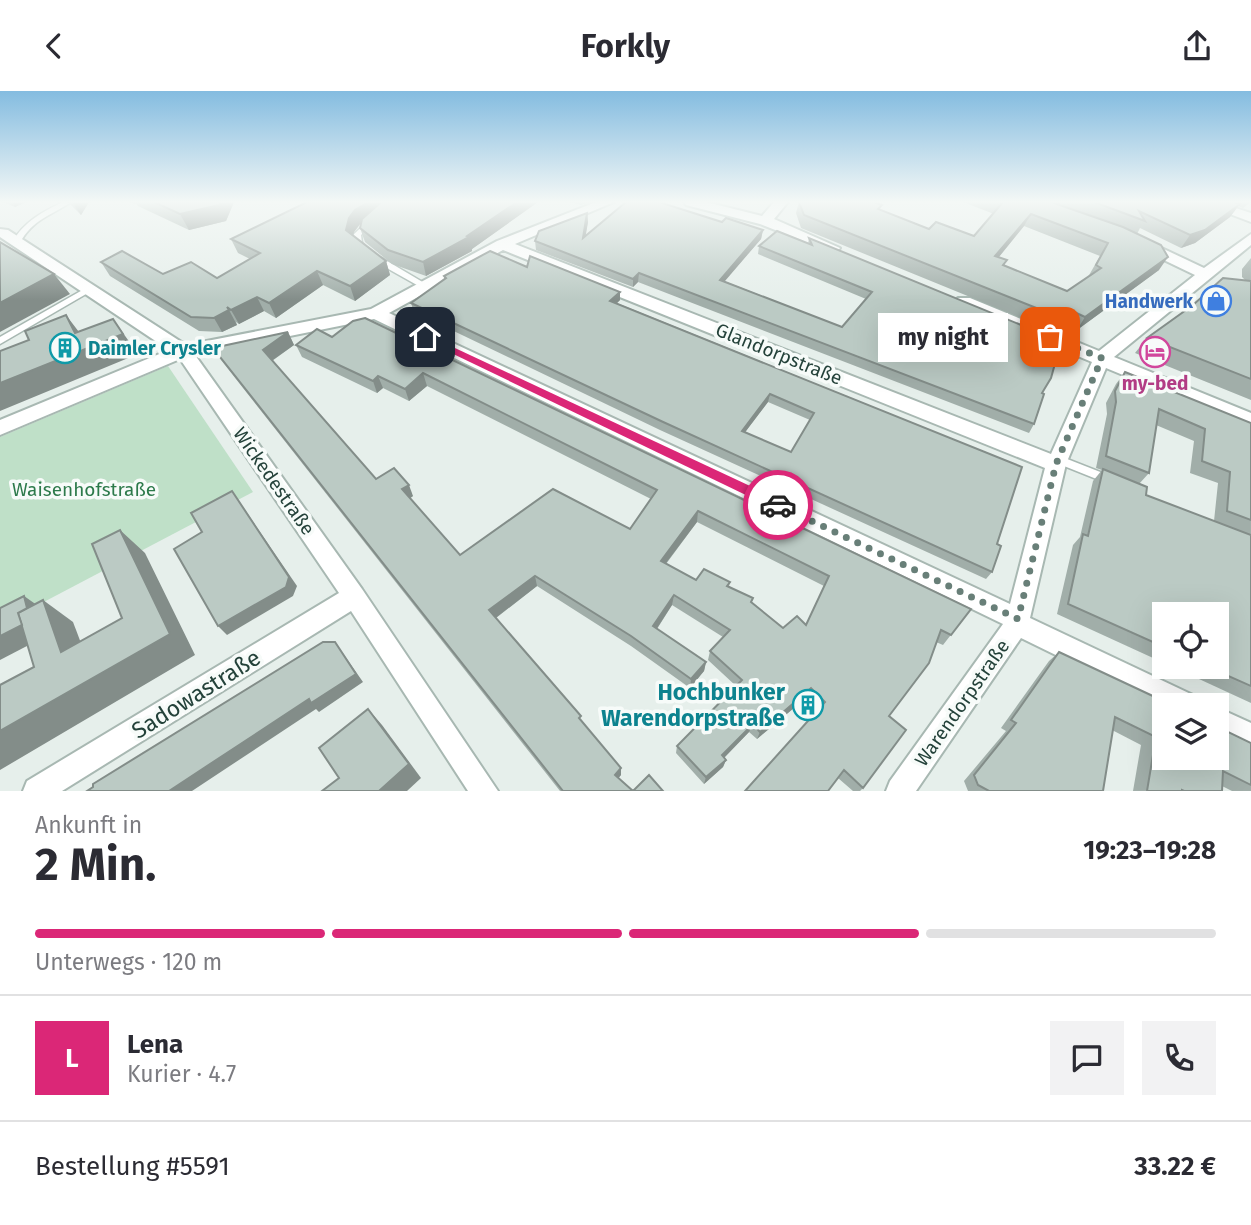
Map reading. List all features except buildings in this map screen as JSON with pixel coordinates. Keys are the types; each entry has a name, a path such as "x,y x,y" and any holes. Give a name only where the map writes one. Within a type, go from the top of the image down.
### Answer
{"street":[{"path":"0,428 183,351 376,313 502,244 525,235"},
{"path":"798,235 843,253"},
{"name":"Wickedestraße","path":"10,237 183,351 354,596 484,791"},
{"name":"Warendorpstraße","path":"900,791 1018,622 1057,462 1102,358 1251,238"},
{"path":"1133,241 1229,284"},
{"name":"Glandorpstraße","path":"502,244 1057,462"},
{"path":"946,295 1251,421"},
{"path":"376,313 1162,693"},
{"name":"Sadowastraße","path":"37,791 354,596"},
{"path":"1229,726 1251,736"}],"lane":[{"path":"10,237 13,235"},
{"path":"357,235 358,244 388,268 427,287"},
{"path":"0,341 89,289"},
{"path":"1057,462 1119,485"}],"green space":[{"name":"Waisenhofstraße","path":"168,366 253,492 0,625 0,437"}],"way so far":[{"path":"778,505 1018,619 1056,464 1102,358 1050,337"}],"place":[{"name":"Handwerk","path":"1216,301"},
{"name":"my night","path":"1050,337"},
{"name":"Daimler Crysler","path":"65,348"},
{"name":"my-bed","path":"1155,352"},
{"name":"Hochbunker Warendorpstraße","path":"808,705"}],"route":[{"path":"425,337 778,505"}]}
